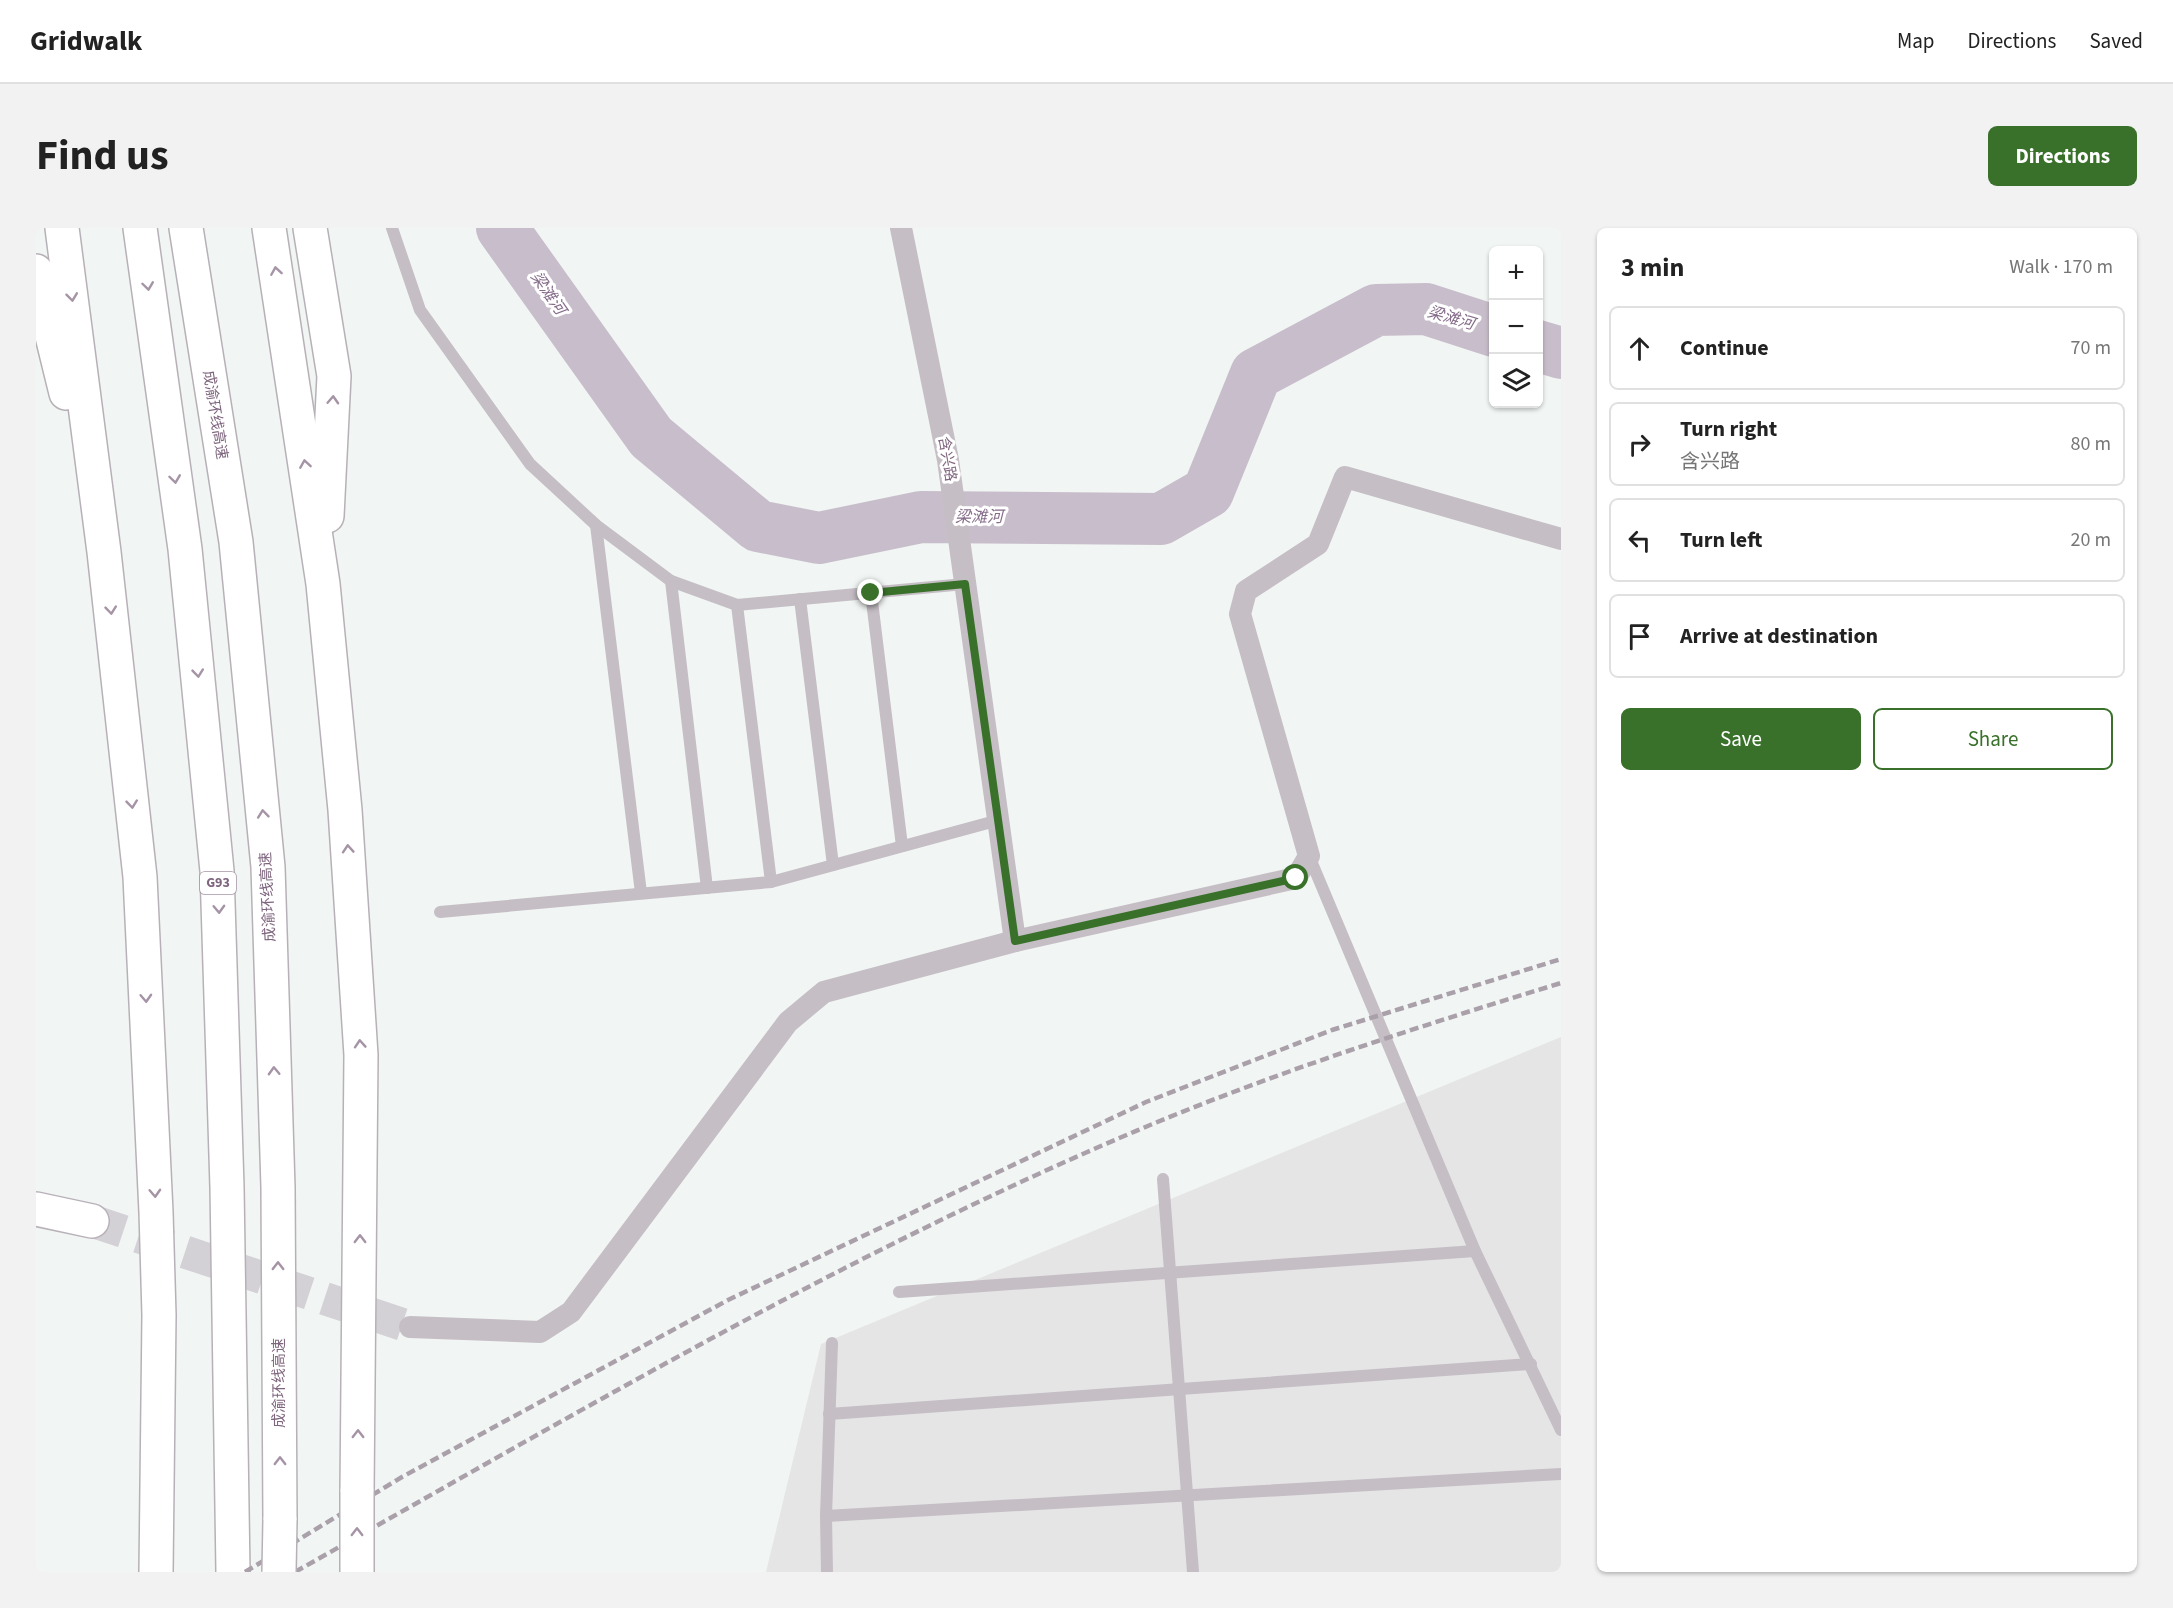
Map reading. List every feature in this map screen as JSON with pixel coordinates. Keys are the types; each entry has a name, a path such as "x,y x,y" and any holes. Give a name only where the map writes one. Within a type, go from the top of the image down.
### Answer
{"main road":[{"name":"G93","path":"140,228 185,549 218,871 233,1557"},
{"name":"成渝环线高速","path":"186,228 236,542 268,867 278,1187 279,1572"},
{"path":"269,228 323,584 345,810 361,1055 357,1572"},
{"path":"310,228 334,376 323,584"},
{"path":"63,233 104,552 140,889 158,1258 156,1572"},
{"path":"36,271 104,552"},
{"path":"36,1209 92,1221"}],"street":[{"name":"含兴路","path":"901,228 948,460 1015,941"},
{"path":"410,1327 540,1332 571,1312 788,1022 824,992 1015,941 1296,878 1309,856 1240,614 1246,591 1318,544 1345,477 1561,539"}],"lane":[{"path":"392,228 420,310 530,464 596,525 671,581 737,605 965,584"},
{"path":"596,525 641,893"},
{"path":"671,581 707,888"},
{"path":"871,593 902,846"},
{"path":"800,599 834,865"},
{"path":"737,605 771,882"},
{"path":"440,912 771,882 999,820"},
{"path":"1309,856 1475,1251 1561,1430"},
{"path":"1163,1179 1193,1572"},
{"path":"899,1292 1475,1251"},
{"path":"827,1572 826,1516 832,1343"},
{"path":"829,1414 1531,1364"},
{"path":"826,1516 1561,1474"}],"shaded area":[{"path":"1561,1037 1561,1572 766,1572 821,1344"}],"waterway":[{"name":"梁滩河","path":"502,228 651,437 758,526 819,538 921,517 1161,519 1208,492 1256,374 1376,310 1426,309 1489,329"},
{"name":"梁滩河","path":"1543,348 1561,353"}],"tunnel":[{"path":"92,1221 410,1327"}],"railway":[{"path":"245,1572 402,1477 728,1300 1146,1102 1332,1030 1561,959"},
{"path":"295,1572 719,1334 935,1223 1044,1171 1155,1123 1255,1084 1407,1031 1561,983"}],"route":[{"path":"871,593 965,584 1015,941 1296,878"}]}
